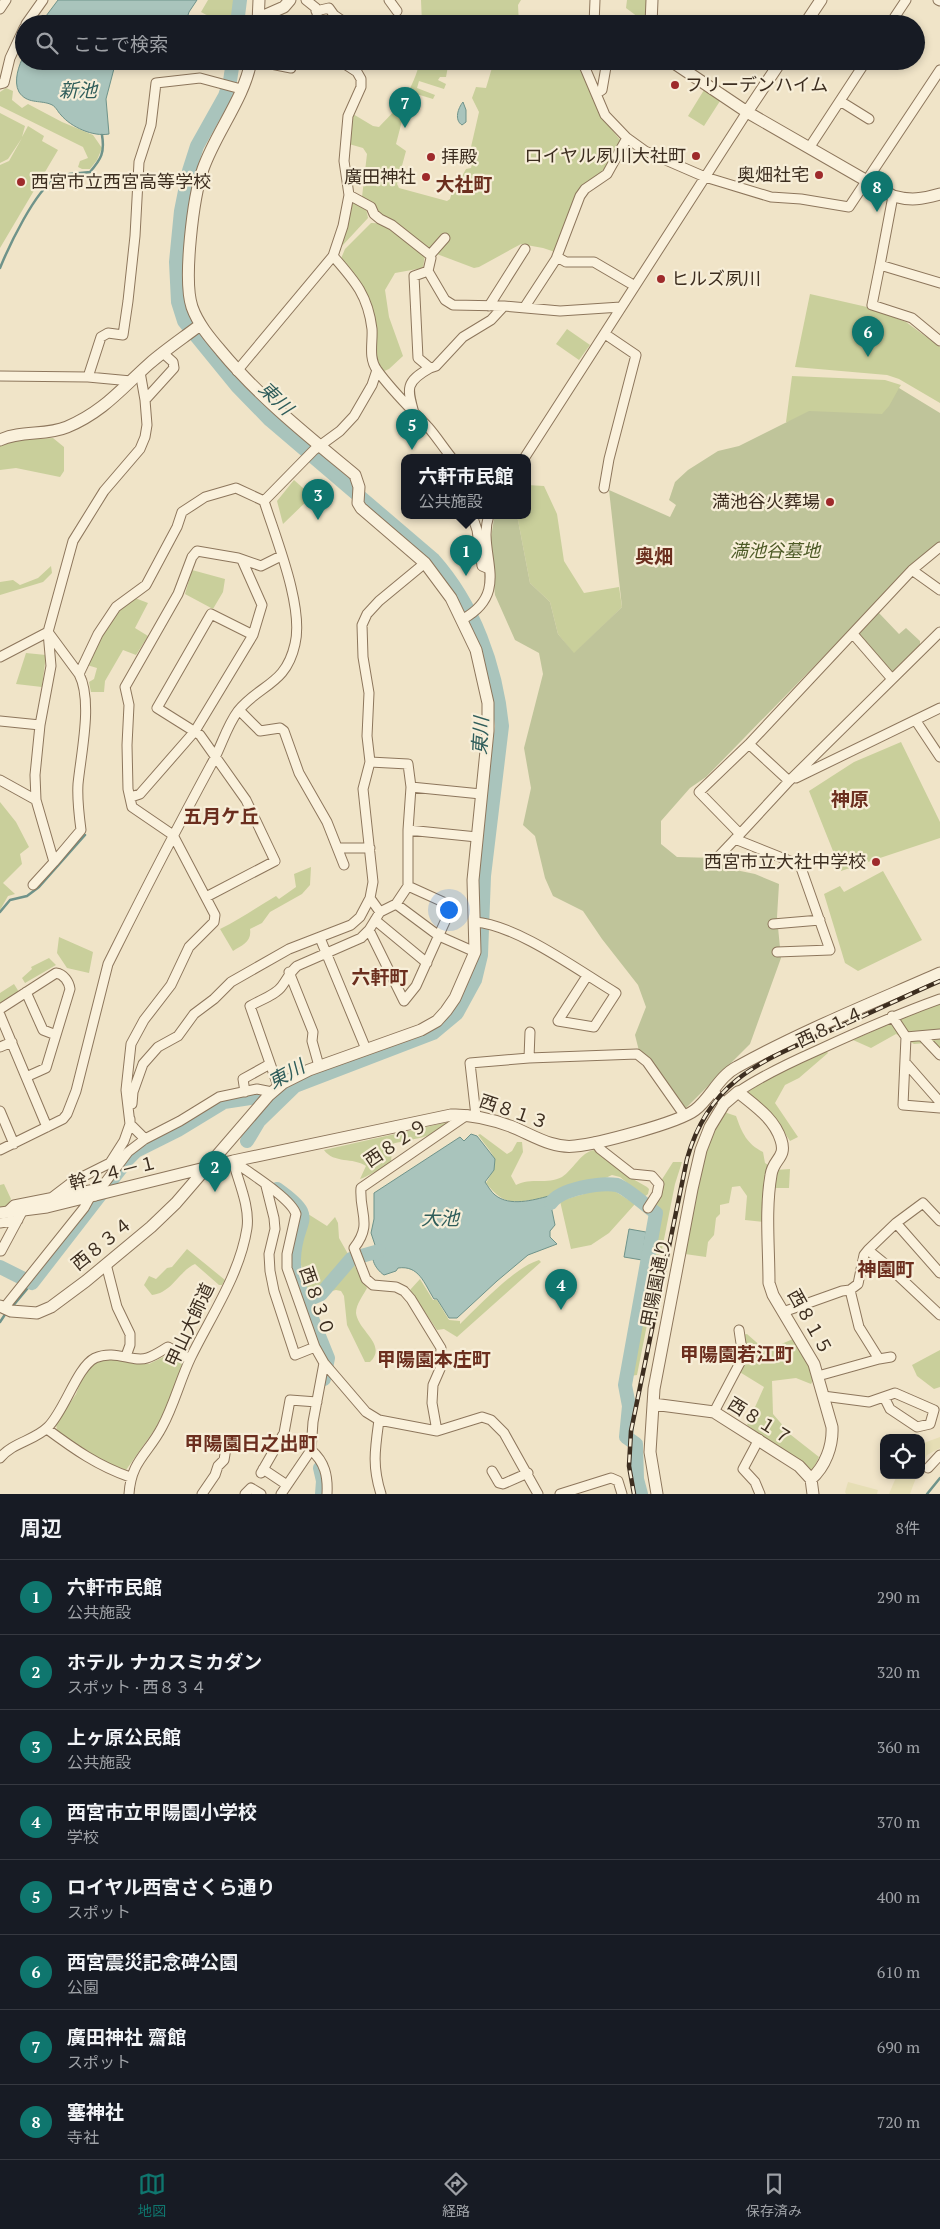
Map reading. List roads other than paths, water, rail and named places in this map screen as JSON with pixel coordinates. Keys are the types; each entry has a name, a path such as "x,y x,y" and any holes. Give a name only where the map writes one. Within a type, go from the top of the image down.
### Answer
{"street":[{"path":"0,9 6,0"},
{"path":"32,15 43,0"},
{"path":"258,15 259,0"},
{"path":"269,15 284,7 290,0"},
{"path":"306,0 314,6 316,15"},
{"path":"389,0 397,10"},
{"path":"594,15 595,0"},
{"path":"651,15 652,0"},
{"path":"811,15 821,0"},
{"path":"896,15 906,0"},
{"path":"320,15 330,4 337,15"},
{"path":"0,84 4,82 10,58 15,47"},
{"path":"244,70 233,86 206,160 196,197 188,283 194,329 238,371 314,451 355,475 359,487 358,500 364,511 424,563 469,616 488,703 488,731 473,880 475,952 455,998 437,1021 420,1030 319,1066 270,1094"},
{"path":"238,371 333,256 349,195 344,161 345,135 348,116 361,87 361,79 358,72 355,70"},
{"path":"586,70 605,116 627,138 645,151 705,178 771,197 801,199 849,207 940,70"},
{"path":"596,94 602,90 605,70"},
{"path":"684,70 747,112 893,196 910,201 922,200 940,194"},
{"path":"526,454 775,70"},
{"path":"809,148 860,70"},
{"path":"88,377 101,337 108,333 122,334 133,254 139,162 150,125 156,83 200,78 233,86"},
{"path":"840,101 869,119"},
{"path":"524,308 557,257 580,196 585,189 607,174 627,138"},
{"path":"349,195 371,207 376,216 392,225 430,255"},
{"path":"893,196 872,305 912,318 940,341"},
{"path":"445,238 430,255 428,271 445,300 453,305 504,306 560,311 622,307"},
{"path":"489,306 525,249"},
{"path":"333,256 362,292 370,321 372,355 377,370 393,392 428,427 449,454"},
{"path":"557,257 566,262 594,262 635,286"},
{"path":"880,265 940,283"},
{"path":"428,271 414,276 418,358 430,368"},
{"path":"415,414 408,391 410,383 415,376 436,366 463,337 491,320 504,306"},
{"path":"0,440 19,434 65,428 108,404 135,377 194,329"},
{"path":"604,488 609,459 636,355 605,334"},
{"path":"145,400 174,368 173,362 164,353"},
{"path":"264,501 314,451 354,416 372,385 377,370"},
{"path":"0,376 135,377"},
{"path":"54,862 36,800 35,775 40,725 51,666 48,632 73,541 104,491 140,449 145,437 147,425 145,400 135,377"},
{"path":"0,1150 63,1119 67,1114 76,1092 108,964 173,835 216,758 233,719 252,696 276,680 286,669 295,645 297,616 264,501 236,488 205,497 182,512 177,527 146,585 116,607 98,634 79,674"},
{"path":"473,519 477,530 482,566 490,568"},
{"path":"469,616 487,595 490,583 489,519"},
{"path":"777,952 830,950 800,865 738,837 698,792 749,744 912,570 940,547"},
{"path":"145,1139 130,1124 126,1090 131,1044 144,1020 171,985 189,948 214,922 215,915 173,835 132,806 128,789 127,745 129,705 125,687 178,594 192,557 197,551 242,560 261,566 281,556"},
{"path":"131,797 140,794 195,731 253,635 262,605 242,560"},
{"path":"3,1308 97,1194 113,1165 130,1124 133,1092 143,1064 158,1047 178,1036 194,1014 214,999 231,982 289,949 351,925 360,917 370,898 372,882 363,789 370,762 367,736 369,693 363,657 362,625 366,614 379,601 424,563"},
{"path":"912,570 940,590"},
{"path":"206,897 276,861 246,800 200,735 157,708 211,614 253,635"},
{"path":"0,657 48,632"},
{"path":"33,885 81,830 78,786 85,695 79,674 48,632"},
{"path":"853,634 892,679"},
{"path":"719,856 789,781 939,635"},
{"path":"789,781 940,708"},
{"path":"239,710 260,731 280,728 284,731 299,773 326,822 344,864"},
{"path":"0,721 40,725"},
{"path":"916,721 940,757"},
{"path":"749,744 789,781"},
{"path":"270,1094 270,1064 250,1006 276,992 282,986 289,972 297,966 361,938 378,916 396,904 408,886 408,830 411,787 408,764 370,762"},
{"path":"0,780 36,800"},
{"path":"411,787 481,794"},
{"path":"408,830 477,837"},
{"path":"338,848 370,848"},
{"path":"369,930 404,1001 416,986 452,906 408,886"},
{"path":"370,898 378,916 427,963"},
{"path":"396,904 439,936 475,952"},
{"path":"773,924 820,920"},
{"path":"475,922 489,923 519,935 616,993 594,1027 558,1021 587,976"},
{"path":"320,938 366,1049"},
{"path":"289,972 313,1032 312,1041 319,1066"},
{"name":"西８１３","path":"232,1161 451,1115 472,1115 510,1126 556,1145 574,1146 595,1142 685,1116 694,1111 734,1068 784,1042 940,972"},
{"path":"0,1009 56,973 60,974 69,983 70,989 46,1068 26,1077"},
{"path":"26,992 42,1030 56,1035"},
{"name":"西８１４","path":"738,1092 762,1076 892,1016 940,999"},
{"path":"0,1014 47,1127"},
{"path":"892,1016 906,1037 903,1105 940,1108"},
{"path":"529,1058 530,1032"},
{"path":"906,1037 940,1034"},
{"path":"922,1036 940,1055"},
{"path":"0,1048 12,1042"},
{"path":"472,1115 470,1064 529,1058 637,1054 647,1062 685,1116"},
{"path":"905,1062 940,1102"},
{"path":"245,1092 243,1079 270,1064"},
{"path":"51,1198 72,1182 113,1165 145,1139 220,1097 257,1089 270,1094"},
{"path":"712,1090 724,1104"},
{"name":"甲陽園通り","path":"657,1494 650,1452 653,1404 664,1336 701,1150 710,1127 724,1104 738,1092"},
{"name":"西８１５","path":"738,1092 772,1121 782,1145 783,1152 773,1167 771,1174 769,1226 770,1283 773,1295 814,1364 832,1437 826,1456 817,1474 811,1480"},
{"name":"西８３４","path":"3,1308 37,1313 51,1307 106,1264 158,1221 209,1166 270,1094"},
{"path":"0,1112 14,1144"},
{"name":"西８２９","path":"437,1431 432,1394 440,1369 441,1348 412,1298 396,1287 373,1285 366,1279 354,1248 362,1238 365,1216 361,1188 472,1115"},
{"path":"595,1142 600,1149 632,1174 652,1176 659,1184 657,1194 648,1208"},
{"name":"幹２４－１","path":"3,1212 20,1215 232,1161"},
{"name":"西８３０","path":"232,1161 284,1197 296,1214 287,1254 287,1268 315,1347 326,1365 316,1402 311,1450"},
{"name":"甲山大師道","path":"128,1494 130,1477 164,1423 190,1359 236,1265 247,1226 245,1205 232,1161"},
{"path":"266,1186 275,1228 268,1254 274,1291 295,1355 315,1347"},
{"path":"3,1212 14,1205 51,1198 97,1194"},
{"path":"783,1312 842,1291 850,1290 858,1284 864,1255 868,1250 896,1223 923,1203 940,1222"},
{"path":"0,1223 20,1215"},
{"path":"0,1250 2,1251 20,1215"},
{"path":"896,1223 940,1273"},
{"path":"868,1250 940,1315"},
{"path":"106,1264 117,1307 130,1334 130,1345 126,1356"},
{"path":"850,1290 859,1327 879,1359"},
{"path":"714,1412 743,1357 739,1330"},
{"path":"0,1458 9,1448 47,1429 66,1403 86,1365 94,1359 106,1355 146,1359 168,1347 190,1359"},
{"path":"818,1376 892,1356"},
{"path":"326,1365 366,1412 380,1420 437,1431 482,1417 491,1420 504,1433 538,1494"},
{"path":"823,1396 869,1402 895,1393 934,1410 930,1424 917,1427 890,1409 884,1397"},
{"path":"287,1485 262,1471 284,1433 290,1400 316,1402"},
{"name":"西８１７","path":"653,1404 714,1412 802,1468 811,1480"},
{"path":"380,1420 374,1452 374,1469 381,1494"},
{"path":"47,1429 92,1461 107,1469 130,1477"},
{"path":"202,1494 215,1475 218,1466 224,1460 227,1442 250,1439"},
{"path":"758,1439 743,1469 755,1482 760,1494"},
{"path":"280,1494 311,1450 319,1457 325,1470 327,1494"},
{"path":"928,1468 940,1455"},
{"path":"492,1471 499,1483 503,1484 528,1473"},
{"path":"560,1494 590,1490 611,1478 618,1481 622,1494"},
{"path":"811,1480 813,1494"},
{"path":"245,1494 251,1488 261,1494"}],"water":[{"path":"58,0 197,0 188,15 47,15"},
{"name":"新池","path":"19,70 114,70 106,99 109,134 96,134 83,130 65,119 52,105 29,100 22,96 17,88"},
{"path":"463,102 466,110 466,122 462,125 457,117"},
{"name":"大池","path":"471,1134 477,1136 495,1159 494,1170 485,1182 495,1195 501,1199 514,1202 529,1201 549,1196 555,1225 550,1231 550,1237 557,1244 528,1255 457,1318 449,1318 416,1272 411,1269 398,1268 396,1271 384,1275 373,1262 372,1253 375,1245 371,1233 374,1219 374,1193 460,1137 464,1141"},
{"path":"629,1229 646,1232 642,1260 624,1257"}],"waterway":[{"name":"東川","path":"238,15 240,0"},
{"name":"東川","path":"232,70 225,96 197,146 189,171 181,211 176,262 178,302 184,321 237,386 270,420 433,559 460,596 481,637 494,681 502,726 484,876 481,955 475,980 457,1013 433,1033 295,1086 259,1121 247,1141"},
{"path":"0,268 16,233 39,195 47,185 59,177 90,172 101,155 103,147 102,135"},
{"path":"0,912 10,900 27,896 39,887 85,835"},
{"name":"東川","path":"0,1267 32,1283 136,1151 178,1130 224,1102 257,1097 274,1105"},
{"path":"551,1203 556,1198 572,1190 610,1184 617,1185 631,1193 656,1213 625,1385 629,1406 626,1437 636,1444 637,1479 641,1494"},
{"path":"277,1189 290,1199 302,1214 295,1245 294,1265 297,1281 305,1301 321,1294 351,1259 379,1251"},
{"path":"12,1307 32,1283"},
{"path":"305,1301 328,1358 324,1379"},
{"path":"0,1322 6,1313"},
{"path":"320,1468 323,1481 322,1494"},
{"path":"927,1494 940,1478"}],"railway":[{"path":"634,1494 629,1466 631,1431 687,1159 697,1131 710,1108 726,1090 764,1062 786,1050 940,981"}],"place":[{"name":"フリーデンハイム","path":"675,85"},
{"name":"廣田神社 齋館","path":"405,128"},
{"name":"ロイヤル夙川大社町","path":"696,156"},
{"name":"拝殿","path":"431,157"},
{"name":"奥畑社宅","path":"819,175"},
{"name":"廣田神社","path":"426,177"},
{"name":"西宮市立西宮高等学校","path":"21,182"},
{"name":"塞神社","path":"877,212"},
{"name":"ヒルズ夙川","path":"661,279"},
{"name":"西宮震災記念碑公園","path":"868,357"},
{"name":"ロイヤル西宮さくら通り","path":"412,450"},
{"name":"満池谷火葬場","path":"830,502"},
{"name":"上ヶ原公民館","path":"318,520"},
{"name":"六軒市民館","path":"466,576"},
{"name":"西宮市立大社中学校","path":"876,862"},
{"name":"ホテル ナカスミカダン","path":"215,1192"},
{"name":"西宮市立甲陽園小学校","path":"561,1310"}],"district":[{"name":"大社町","path":"464,184"},
{"name":"奥畑","path":"654,556"},
{"name":"神原","path":"850,799"},
{"name":"五月ケ丘","path":"221,816"},
{"name":"六軒町","path":"380,977"},
{"name":"神園町","path":"886,1269"},
{"name":"甲陽園若江町","path":"737,1354"},
{"name":"甲陽園本庄町","path":"434,1359"},
{"name":"甲陽園日之出町","path":"251,1443"}],"park label":[{"name":"満池谷墓地","path":"775,551"}]}
